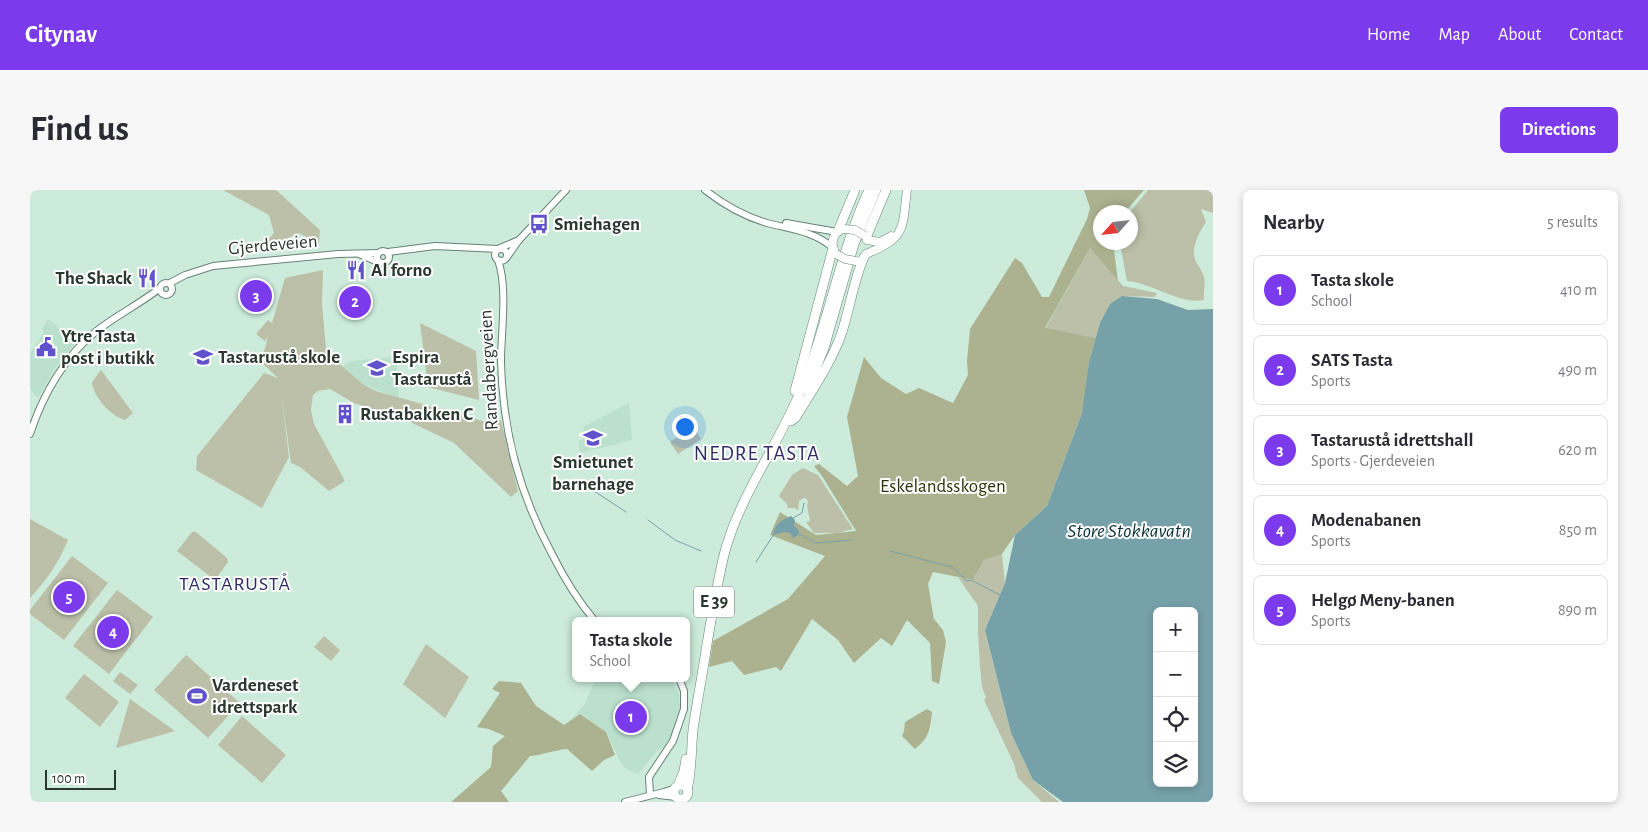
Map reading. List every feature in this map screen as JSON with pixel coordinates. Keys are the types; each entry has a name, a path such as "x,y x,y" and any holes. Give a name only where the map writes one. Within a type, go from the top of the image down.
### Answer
{"highway":[{"path":"840,231 855,190"},
{"name":"E 39","path":"742,508 744,500 782,429 807,374 848,241 869,190"},
{"name":"E 39","path":"681,795 690,780 693,732 725,552 742,508 768,465 810,384 824,348 848,263 876,190"},
{"path":"866,238 886,190"},
{"name":"E 39","path":"782,429 800,375 834,250"},
{"name":"E 39","path":"791,421 796,417 819,381 833,355 841,334 862,257"}],"main road":[{"name":"Randabergveien","path":"566,190 519,240 507,258 502,276 503,391 506,422 515,464 526,499 546,545 579,600 592,617"},
{"path":"705,190 725,205 744,215 814,235 845,259 862,257 893,240 900,230 902,223 907,190"},
{"path":"717,199 738,209 791,225 840,231 855,230 866,238 878,242 892,235 902,223"},
{"path":"834,250 832,240 840,231"},
{"path":"862,257 868,248 866,238"},
{"name":"Randabergveien","path":"500,249 519,240"},
{"path":"409,250 398,254 382,264 378,262 376,257 378,252 383,251 435,246 500,249 506,251 507,258 503,261 496,259 480,249"},
{"path":"496,259 496,251 500,249"},
{"name":"Gjerdeveien","path":"171,285 191,274 223,265 378,252"},
{"path":"388,252 390,256 388,262"},
{"name":"Gjerdeveien","path":"358,253 378,262"},
{"name":"Randabergveien","path":"496,259 502,276"},
{"path":"30,434 46,395 76,350 98,330 138,304 164,283 171,285 170,293 138,304"},
{"path":"160,288 164,294"},
{"path":"650,795 649,777 673,741 684,709 684,691 681,682"},
{"path":"626,802 664,792 681,795"}],"shaded area":[{"path":"223,190 276,190 320,230 319,244 299,233 258,251 274,233 269,215"},
{"path":"1148,190 1213,190 1213,213 1201,209 1206,222 1199,234 1194,249 1195,259 1205,279 1204,300 1195,301 1176,297 1127,281 1121,250 1138,250 1138,205 1136,205"},
{"path":"1090,248 1123,286 1157,293 1154,297 1122,296 1100,323 1096,338 1045,329"},
{"path":"323,270 322,304 326,349 334,359 364,385 376,391 486,422 501,420 518,491 511,497 454,443 404,419 354,403 330,389 318,391 313,395 311,410 314,424 345,481 329,491 300,467 291,463 281,392 289,457 262,508 196,470 197,456 264,373 278,378 261,362 268,337 265,341 256,334 268,320 272,323 285,278"},
{"path":"48,319 77,341 54,370 37,397 30,389 30,353 44,332 42,329"},
{"path":"420,323 476,351 479,400 428,387"},
{"path":"396,357 399,398 364,385 343,366 351,361"},
{"path":"101,370 133,413 125,420 108,410 95,393 92,382"},
{"path":"629,403 632,440 581,453 578,442 585,438 583,427"},
{"path":"693,426 701,439 678,454 670,442"},
{"path":"803,468 818,475 853,529 837,533 814,533 806,522 810,521 807,499 803,498 799,501 798,511 795,508 788,508 787,504 779,496 792,475"},
{"path":"30,519 68,540 52,571 30,598"},
{"path":"192,532 196,532 227,558 228,562 215,580 177,551"},
{"path":"1002,554 1005,583 985,630 1011,733 1033,780 1059,802 1042,802 1018,778 1014,764 984,700 986,698 982,687 980,667 978,606 958,577 973,580 984,560"},
{"path":"72,556 108,583 64,640 30,614 30,610"},
{"path":"117,590 153,617 109,674 73,646"},
{"path":"324,636 340,650 331,661 314,647"},
{"path":"426,644 469,677 445,718 403,684"},
{"name":"Vardeneset idrettspark","path":"186,655 240,703 208,738 154,690"},
{"path":"120,672 138,685 130,694 113,681"},
{"path":"84,674 119,702 100,727 65,698"},
{"path":"673,682 679,694 680,707 669,744 657,751 638,774 625,768 621,763 606,732 581,714 571,720 584,705 594,683"},
{"path":"130,699 175,731 116,748"},
{"path":"242,716 286,755 262,783 218,745"}],"green space":[{"name":"Eskelandsskogen","path":"1084,190 1144,190 1131,205 1093,205 1093,250 1114,250 1118,281 1090,248 1045,328 1096,338 1089,362 1082,413 1047,506 1015,535 1002,554 984,560 973,580 933,572 928,584 934,619 943,630 946,642 939,684 932,681 930,643 907,620 892,646 881,638 854,663 838,640 812,619 781,671 776,667 744,675 732,661 709,667 713,641 788,599 825,556 770,535 780,512 816,535 856,531 814,466 819,464 847,486 858,476 847,417 864,357 881,378 906,394 919,388 953,403 968,375 967,361 970,329 1015,258 1022,263 1042,297 1049,297 1087,219 1090,208"},
{"path":"499,681 521,683 536,706 564,725 580,714 606,732 615,755 604,760 592,771 567,749 530,756 501,791 509,802 451,802 491,767 493,746 505,736 489,729 477,727 500,693 492,689"},
{"path":"927,709 932,712 929,729 926,737 915,749 902,736 905,722"}],"water":[{"name":"Store Stokkavatn","path":"1122,296 1157,299 1188,310 1213,309 1213,802 1063,802 1033,780 1011,733 985,630 1005,583 1015,535 1047,506 1082,413 1089,362 1100,323 1110,304"},
{"path":"791,516 795,520 794,526 798,529 799,534 793,538 790,533 785,532 773,535 777,525"}],"waterway":[{"path":"591,489 626,512"},
{"path":"793,518 802,513 804,503"},
{"path":"648,520 675,540 701,551"},
{"path":"756,562 774,534"},
{"path":"799,534 816,543 851,540"},
{"path":"890,551 952,567 967,581 971,580 1000,595"}],"place":[{"name":"Smiehagen","path":"539,224"},
{"name":"Al forno","path":"356,270"},
{"name":"The Shack","path":"147,278"},
{"name":"Tastarustå idrettshall","path":"256,296"},
{"name":"SATS Tasta","path":"355,302"},
{"name":"Ytre Tasta post i butikk","path":"46,347"},
{"name":"Tastarustå skole","path":"203,357"},
{"name":"Espira Tastarustå","path":"377,368"},
{"name":"Rustabakken C","path":"345,414"},
{"name":"Smietunet barnehage","path":"593,438"},
{"name":"Helgø Meny-banen","path":"69,597"},
{"name":"Modenabanen","path":"113,632"},
{"name":"Vardeneset idrettspark","path":"197,696"},
{"name":"Tasta skole","path":"631,717"}],"district":[{"name":"NEDRE TASTA","path":"757,453"},
{"name":"TASTARUSTÅ","path":"235,584"}]}
